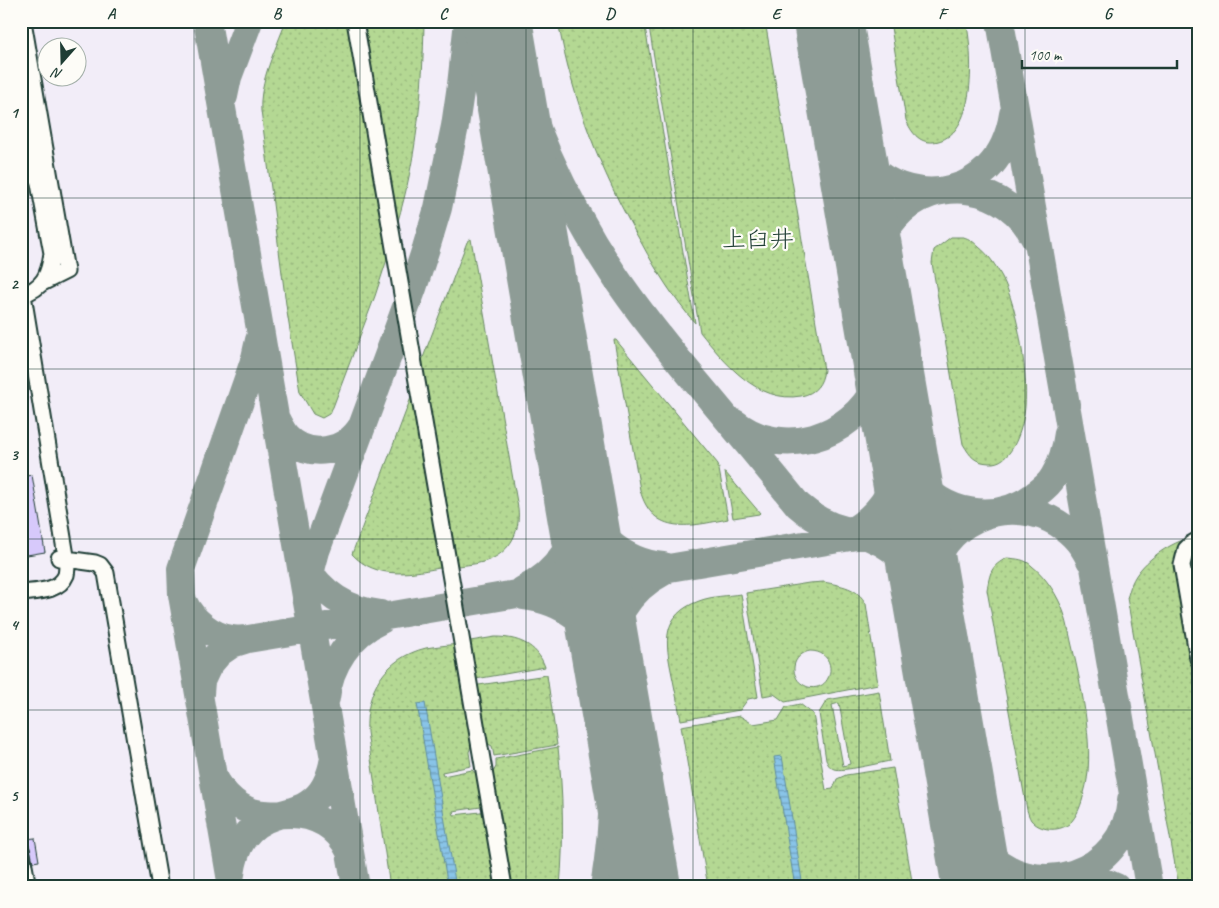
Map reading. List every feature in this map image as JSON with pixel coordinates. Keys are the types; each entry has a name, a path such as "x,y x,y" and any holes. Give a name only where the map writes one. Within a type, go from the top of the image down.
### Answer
{"lane":[{"path":"23,21 66,271 42,282"},
{"path":"356,21 504,887"},
{"path":"21,46 58,265 34,290 22,295 63,563 54,578 47,582 21,585"},
{"path":"21,87 52,253 50,268 42,282"},
{"path":"21,339 66,575 58,585 49,590 21,593"},
{"path":"1198,540 1186,549 1182,565 1198,659"},
{"path":"1198,548 1191,556 1190,562 1198,612"},
{"path":"63,563 96,570 100,573 102,579 152,887"},
{"path":"63,563 95,563 100,565 106,573 160,887"},
{"path":"21,850 28,887"}],"shaded area":[{"path":"21,21 1198,21 1198,887 21,887"}],"green space":[{"path":"286,21 353,21 392,244 375,296 333,407 329,414 322,418 313,414 300,392 287,312 261,111 265,77"},
{"path":"357,21 424,21 418,124 410,174 397,224"},
{"path":"558,21 644,21 695,323 673,295 654,265 614,191 580,108 571,79"},
{"path":"648,21 765,21 824,370 822,380 811,393 785,397 770,394 756,387 731,368 700,332"},
{"path":"890,21 966,21 970,52 969,92 965,110 958,126 948,137 933,142 923,141 916,136 906,120"},
{"path":"951,237 963,237 974,242 992,261 1008,290 1018,325 1024,364 1024,415 1014,446 1003,459 997,462 989,463 976,460 963,444 932,263 934,250"},
{"path":"471,239 518,508 518,517 515,535 506,549 492,559 483,562 451,567 418,371 467,242"},
{"path":"614,340 616,340 718,464 728,519 700,524 675,525 664,522 654,515 646,505 640,490"},
{"path":"415,387 445,567 408,573 384,572 362,563 352,554"},
{"path":"725,472 760,513 759,514 733,518"},
{"path":"1183,540 1174,568 1198,707 1198,887 1179,887 1127,598 1131,585 1141,569 1153,557"},
{"path":"1007,558 1027,562 1047,581 1055,594 1065,618 1080,684 1088,741 1089,760 1087,777 1077,814 1065,827 1055,829 1044,828 1035,824 1027,810 987,590 992,570"},
{"path":"824,582 843,586 854,591 862,598 866,604 878,684 785,702 774,694 763,696 746,593","holes":["806,652 820,653 826,657 829,664 828,678 824,684 817,687 808,687 801,683 794,673 796,660"]},
{"path":"741,594 758,697 748,699 740,710 681,720 667,641 672,622 687,607 699,601"},
{"path":"495,637 511,638 525,643 537,653 545,667 470,680 464,642"},
{"path":"460,644 472,743 469,752 471,766 442,772 443,776 472,770 483,779 488,806 453,811 454,815 489,811 502,887 390,887 367,732 367,717 370,703 380,678 399,660 426,648"},
{"path":"547,675 557,745 494,756 492,746 481,740 472,686"},
{"path":"879,691 890,761 839,770 830,766 826,760 819,713 827,700","holes":["839,703 850,764 843,766 832,705"]},
{"path":"800,704 813,714 826,790 833,789 837,779 846,775 893,768 913,887 708,887 681,726 740,716 753,724 778,720 786,707"},
{"path":"558,747 562,817 560,887 507,887 489,779 496,767 496,759"}],"water":[{"path":"425,703 456,887 448,887 417,704"},
{"path":"782,756 803,887 795,887 774,757"}],"building":[{"path":"32,475 45,552 21,556 21,477"},
{"path":"35,838 39,861 33,862 30,848 24,841"}],"taxiway":[{"path":"207,21 356,887"},
{"path":"224,96 228,77 249,21"},
{"path":"309,585 316,551 413,288 438,208 455,126 468,21"},
{"path":"500,21 521,87 546,151 576,213 623,288 646,320 798,505 826,523 841,529 858,532"},
{"path":"1000,21 1149,887"},
{"path":"846,126 852,144 858,154 870,168 885,179 902,187 920,191 938,191 955,188 972,180 987,169 997,157 1004,143 1010,129 1013,114"},
{"path":"874,285 875,257 884,231 911,203 930,194 950,190 970,191 990,196 1008,206 1023,220 1035,239"},
{"path":"232,887 182,595 181,569 250,373 259,340"},
{"path":"735,423 754,434 773,440 794,441 814,438 833,430 850,419 865,404 876,386 881,369 883,340"},
{"path":"276,419 286,436 295,444 315,451 337,447 355,435 362,426"},
{"path":"901,445 914,476 940,500 955,507 987,512 1004,510 1020,504 1046,487 1059,466 1065,450 1068,433"},
{"path":"847,534 870,518 887,498 897,474 901,446"},
{"path":"523,590 549,573 566,551 576,524 579,510 579,494"},
{"path":"579,495 591,522 610,544 635,559 663,566"},
{"path":"930,609 930,578 936,559 946,542 975,519 993,513 1012,511 1031,513 1050,519 1074,536 1090,560"},
{"path":"184,603 192,616 203,627 217,635 225,638 248,639 997,512"},
{"path":"858,533 882,543 900,556 916,574 928,597"},
{"path":"304,564 318,583 336,598 357,609 380,614"},
{"path":"608,663 612,634 622,609 640,588 663,572"},
{"path":"524,596 553,603 576,617 594,637 608,663"},
{"path":"326,698 332,674 343,652 360,633 381,620"},
{"path":"200,694 201,681 208,666 219,653 232,644 248,639"},
{"path":"604,887 611,834 613,781 610,675"},
{"path":"231,874 235,854 249,831 265,820 308,804 318,796 326,784 334,758"},
{"path":"213,775 227,796 247,810 255,813 290,814 317,819 339,835 349,850"},
{"path":"965,816 977,843 1003,866 1026,876 1050,878 1074,874 1095,863 1112,847 1125,826 1131,800"},
{"path":"1067,877 1092,879 1116,887"}],"runway":[{"path":"497,21 646,887"},
{"path":"828,21 977,887"}],"district":[{"name":"上臼井","path":"758,239"}]}
